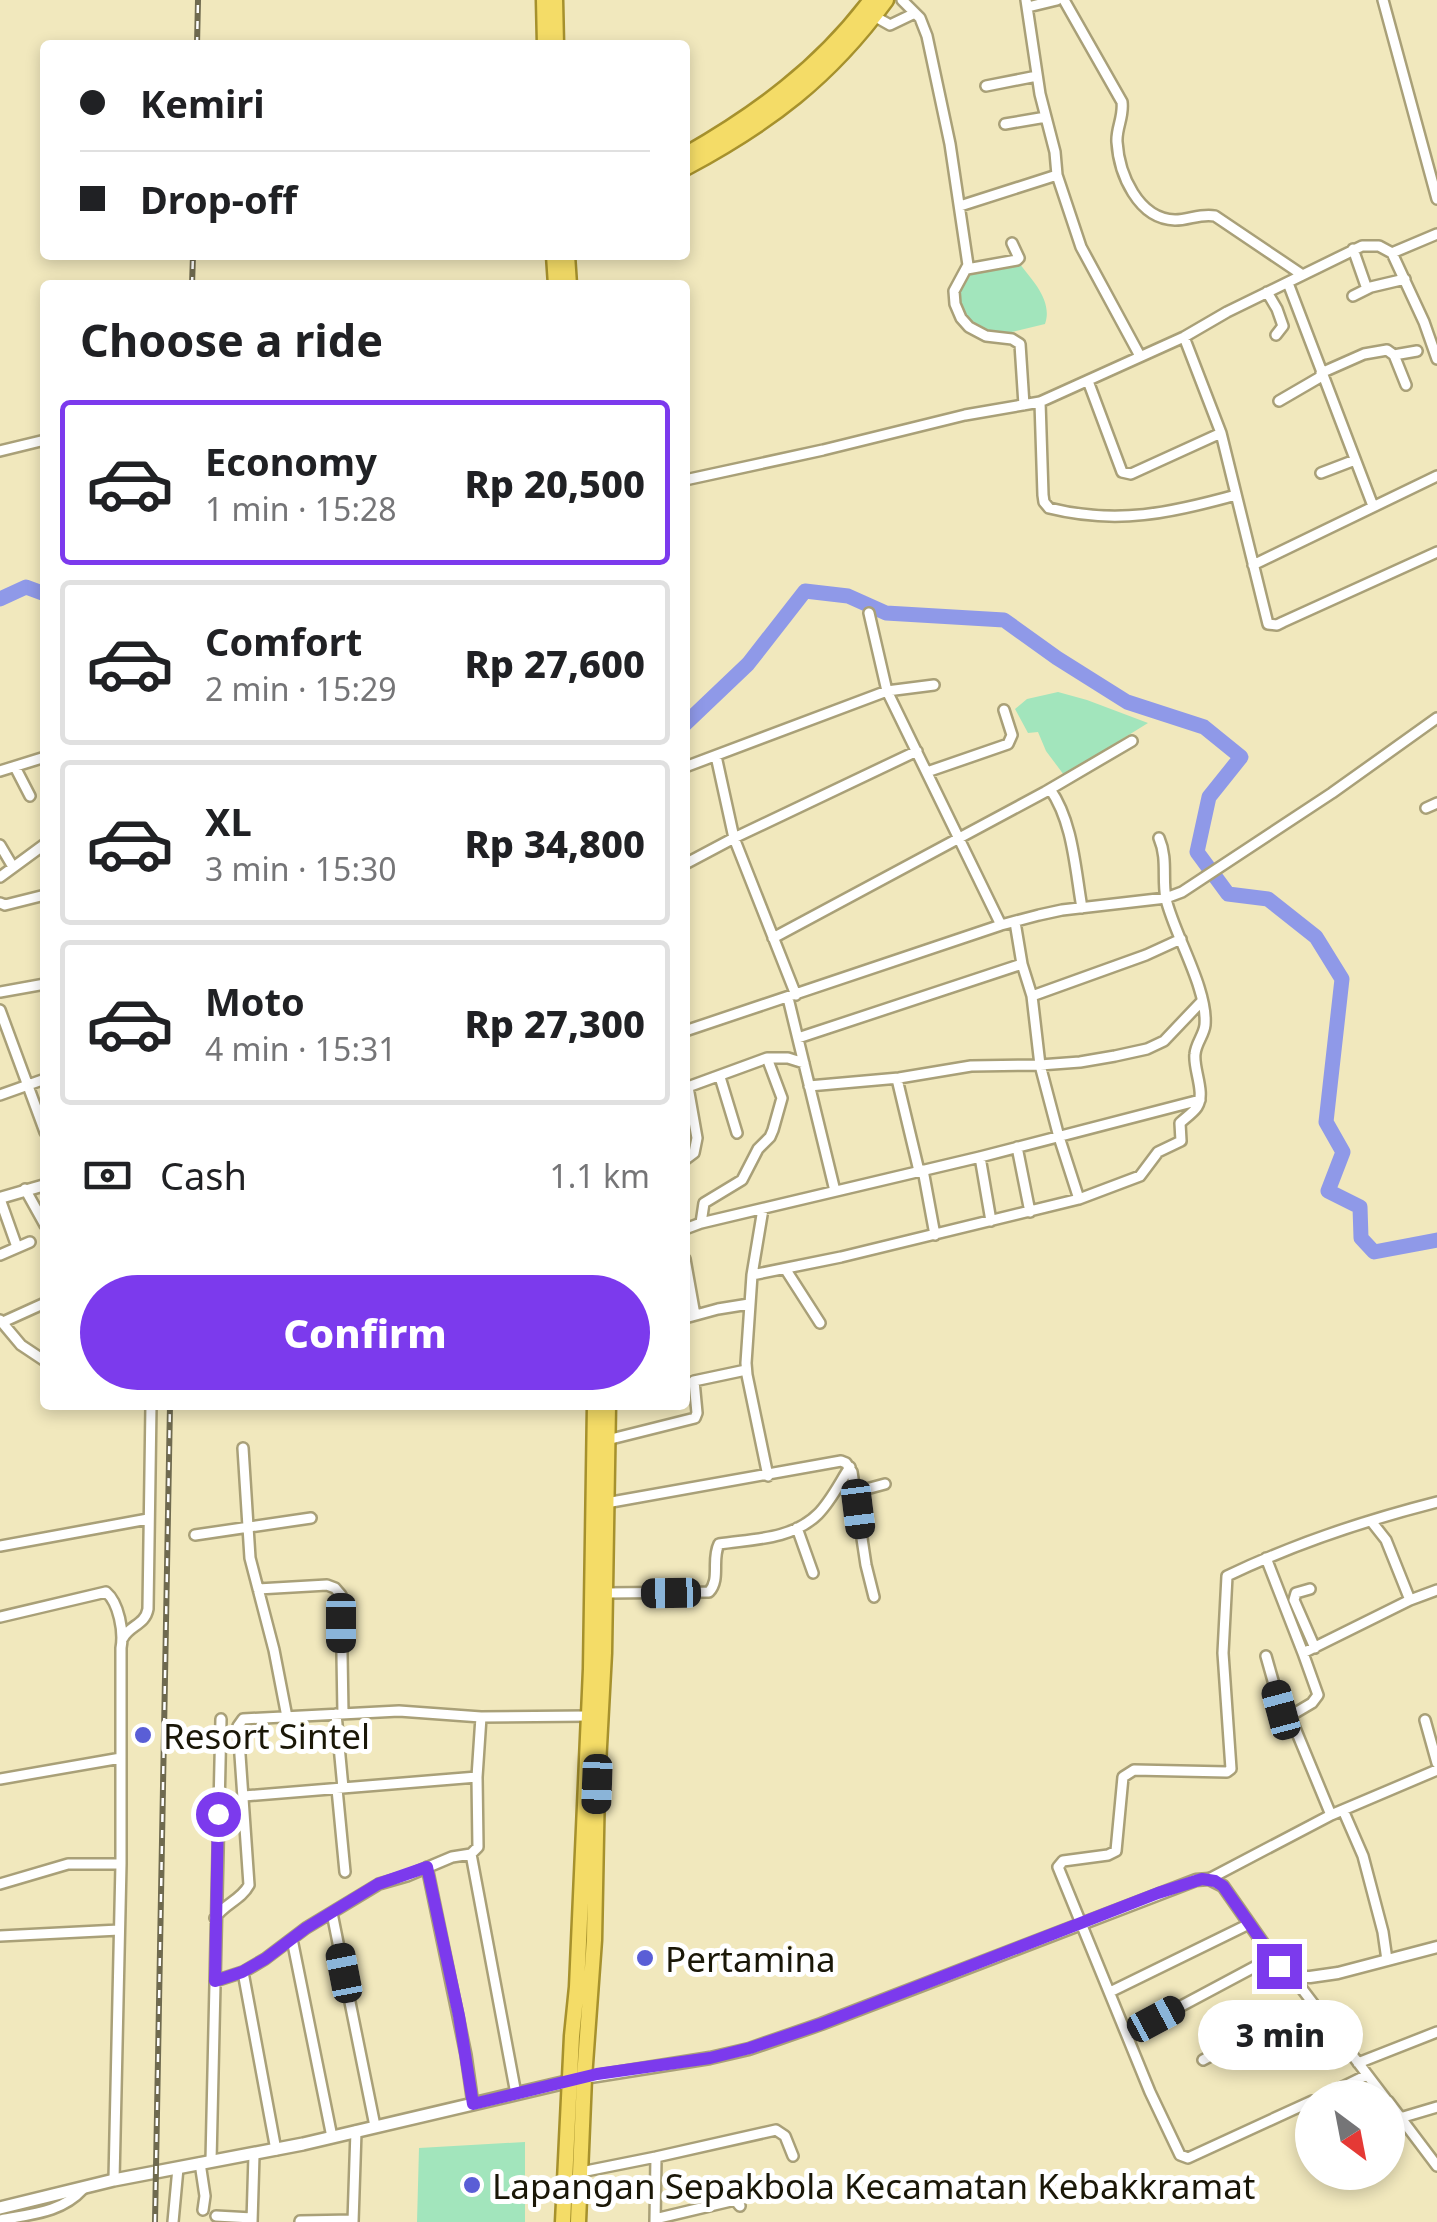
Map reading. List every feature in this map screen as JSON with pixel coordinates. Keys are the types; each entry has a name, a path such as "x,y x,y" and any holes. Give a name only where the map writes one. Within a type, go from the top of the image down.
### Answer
{"highway":[{"path":"544,0 545,40"},
{"path":"555,0 556,40"},
{"path":"690,152 793,84 871,0"},
{"path":"690,165 807,90 843,54 886,0"},
{"path":"578,2222 578,1987 593,1594 595,1410"},
{"path":"563,2222 594,1940 608,1410"}],"main road":[{"path":"0,2208 85,2186 276,2150 577,2080"}],"street":[{"path":"902,0 920,18 930,48 960,206 968,269 954,291 955,304 970,327 986,336 1012,339 1020,344 1024,405"},
{"path":"1140,356 1081,247 1057,174 1027,4 1061,0 1122,102 1117,141 1122,168 1136,199 1146,209 1171,220 1215,216 1301,274"},
{"path":"1383,0 1437,199"},
{"path":"874,16 890,25 915,13"},
{"path":"986,86 1037,76"},
{"path":"1005,124 1046,117"},
{"path":"960,206 1057,174"},
{"path":"1392,253 1437,234"},
{"path":"968,269 1017,260 1020,258 1012,244"},
{"path":"690,479 965,415 1040,402 1184,336 1352,249 1370,245 1392,253 1437,359"},
{"path":"1352,249 1367,288"},
{"path":"1353,296 1367,288 1405,279"},
{"path":"1288,282 1374,506"},
{"path":"1267,292 1283,326 1276,335"},
{"path":"1184,336 1222,433 1268,624 1277,625 1437,552"},
{"path":"1279,401 1322,374 1370,352 1387,350 1394,355 1406,386"},
{"path":"1394,355 1416,351"},
{"path":"1088,381 1122,472 1131,474 1222,433"},
{"path":"1040,402 1042,495 1049,508 1132,517 1236,496"},
{"path":"0,452 40,441"},
{"path":"1321,474 1355,460"},
{"path":"1253,565 1437,476"},
{"path":"869,613 888,691 1001,926"},
{"path":"690,765 888,691 934,685"},
{"path":"927,772 1008,744 1012,735 1004,710"},
{"path":"690,1029 1050,912 1166,898 1182,892 1437,718"},
{"path":"773,938 1132,741"},
{"path":"690,861 916,751"},
{"path":"716,756 734,838 792,997 834,1190"},
{"path":"0,771 40,759"},
{"path":"16,766 30,796"},
{"path":"1050,789 1070,837 1082,908"},
{"path":"1426,808 1437,803"},
{"path":"752,1275 1079,1199 1143,1174 1158,1152 1180,1140 1180,1123 1200,1100 1195,1058 1205,1024 1202,1001 1166,898 1165,856 1159,838"},
{"path":"0,845 13,867"},
{"path":"0,877 40,848"},
{"path":"0,903 5,906 40,897"},
{"path":"1016,922 1022,964 1032,996 1040,1065 1079,1199"},
{"path":"1032,996 1181,939"},
{"path":"798,1038 1022,964"},
{"path":"0,992 40,985"},
{"path":"809,1086 897,1079 972,1066 1040,1065 1115,1056 1158,1044 1202,1001"},
{"path":"0,1010 40,1118"},
{"path":"690,1086 766,1058 804,1063"},
{"path":"700,1223 704,1203 742,1180 773,1130 782,1098 766,1058"},
{"path":"720,1076 736,1133"},
{"path":"897,1079 934,1235"},
{"path":"0,1095 40,1080"},
{"path":"690,1227 1200,1100"},
{"path":"690,1104 698,1138 690,1157"},
{"path":"1017,1148 1030,1212"},
{"path":"980,1157 992,1221"},
{"path":"17,1247 0,1198 40,1186"},
{"path":"25,1189 40,1216"},
{"path":"763,1208 752,1275 746,1370 768,1476"},
{"path":"0,1255 30,1242"},
{"path":"786,1270 820,1324"},
{"path":"690,1316 749,1304"},
{"path":"40,1305 1,1321 21,1344 40,1357"},
{"path":"607,1440 695,1418 691,1377 746,1370"},
{"path":"114,2180 122,1864 120,1648 128,1630 148,1614 151,1410"},
{"path":"243,1448 250,1558 287,1716"},
{"path":"606,1503 841,1461 850,1467 874,1598"},
{"path":"606,1593 709,1592 714,1584 718,1544 759,1540 797,1528 820,1513 850,1467"},
{"path":"856,1492 886,1484"},
{"path":"1295,2109 1183,2158 1156,2106 1059,1864 1116,1850 1123,1777 1134,1770 1231,1769 1223,1653 1227,1576 1372,1520 1437,1502"},
{"path":"194,1535 311,1518"},
{"path":"0,1546 148,1519"},
{"path":"1372,1520 1386,1540 1410,1600"},
{"path":"797,1528 812,1573"},
{"path":"1266,1558 1318,1696 1312,1704 1290,1716"},
{"path":"258,1590 327,1585 342,1598 339,1714 345,1872"},
{"path":"1310,1590 1293,1596 1315,1648"},
{"path":"1303,1654 1437,1590"},
{"path":"0,1617 106,1592 113,1598 123,1638"},
{"path":"1266,1656 1282,1713 1290,1716 1332,1815"},
{"path":"215,1918 249,1885 239,1723 246,1718 399,1712 481,1717 588,1716"},
{"path":"215,1981 242,1972 378,1884 471,1854 478,1847 481,1717"},
{"path":"203,2210 215,1981 221,1719"},
{"path":"577,2080 750,2048 1158,1893 1208,1879 1332,1815 1437,1767 1425,1720"},
{"path":"1,1775 121,1758"},
{"path":"244,1796 477,1777"},
{"path":"1343,1810 1364,1856 1387,1960"},
{"path":"471,1854 516,2094"},
{"path":"0,1884 62,1865 122,1864"},
{"path":"427,1867 473,2104"},
{"path":"1208,1879 1223,1886 1273,1958 1293,1977 1372,2080"},
{"path":"332,1914 375,2126"},
{"path":"1110,1992 1250,1924"},
{"path":"0,1936 119,1930"},
{"path":"292,1940 332,2137"},
{"path":"1293,1977 1324,1976 1437,1947"},
{"path":"1127,2035 1273,1958"},
{"path":"242,1972 276,2150"},
{"path":"1203,2060 1312,2002"},
{"path":"1358,2063 1437,2032"},
{"path":"1355,2080 1367,2074"},
{"path":"1405,2116 1437,2106"},
{"path":"1405,2124 1437,2166"},
{"path":"300,2221 353,2221 356,2130"},
{"path":"581,2172 776,2130 785,2136 793,2156"},
{"path":"216,2216 252,2220 254,2154"},
{"path":"656,2157 655,2220 735,2200 740,2206"},
{"path":"173,2222 178,2168"},
{"path":"0,2220 60,2208 85,2186"}],"green space":[{"path":"1019,263 1044,299 1045,324 999,335 969,321 957,303 958,287 969,273"},
{"path":"1058,692 1148,723 1064,775 1038,732 1028,733 1015,709 1027,699"},
{"name":"Lapangan Sepakbola Kecamatan Kebakkramat","path":"525,2142 525,2222 417,2222 419,2148"}],"waterway":[{"path":"0,599 26,587 40,592"},
{"path":"690,719 748,664 805,591 848,596 886,613 1004,620 1127,702 1204,727 1241,757 1209,797 1197,852 1228,894 1268,899 1316,937 1342,979 1326,1122 1343,1152 1328,1191 1360,1207 1361,1238 1374,1252 1437,1240"}],"railway":[{"path":"197,40 198,0"},
{"path":"192,280 193,260"},
{"path":"155,2222 170,1410"}],"place":[{"name":"Resort Sintel","path":"143,1735"},
{"name":"Pertamina","path":"645,1958"},
{"name":"Lapangan Sepakbola Kecamatan Kebakkramat","path":"472,2185"}],"route":[{"path":"218,1814 215,1981 265,1959 306,1928 378,1884 427,1867 459,2016 473,2104 597,2074 710,2058 750,2048 1202,1879 1223,1886 1279,1966"}]}
